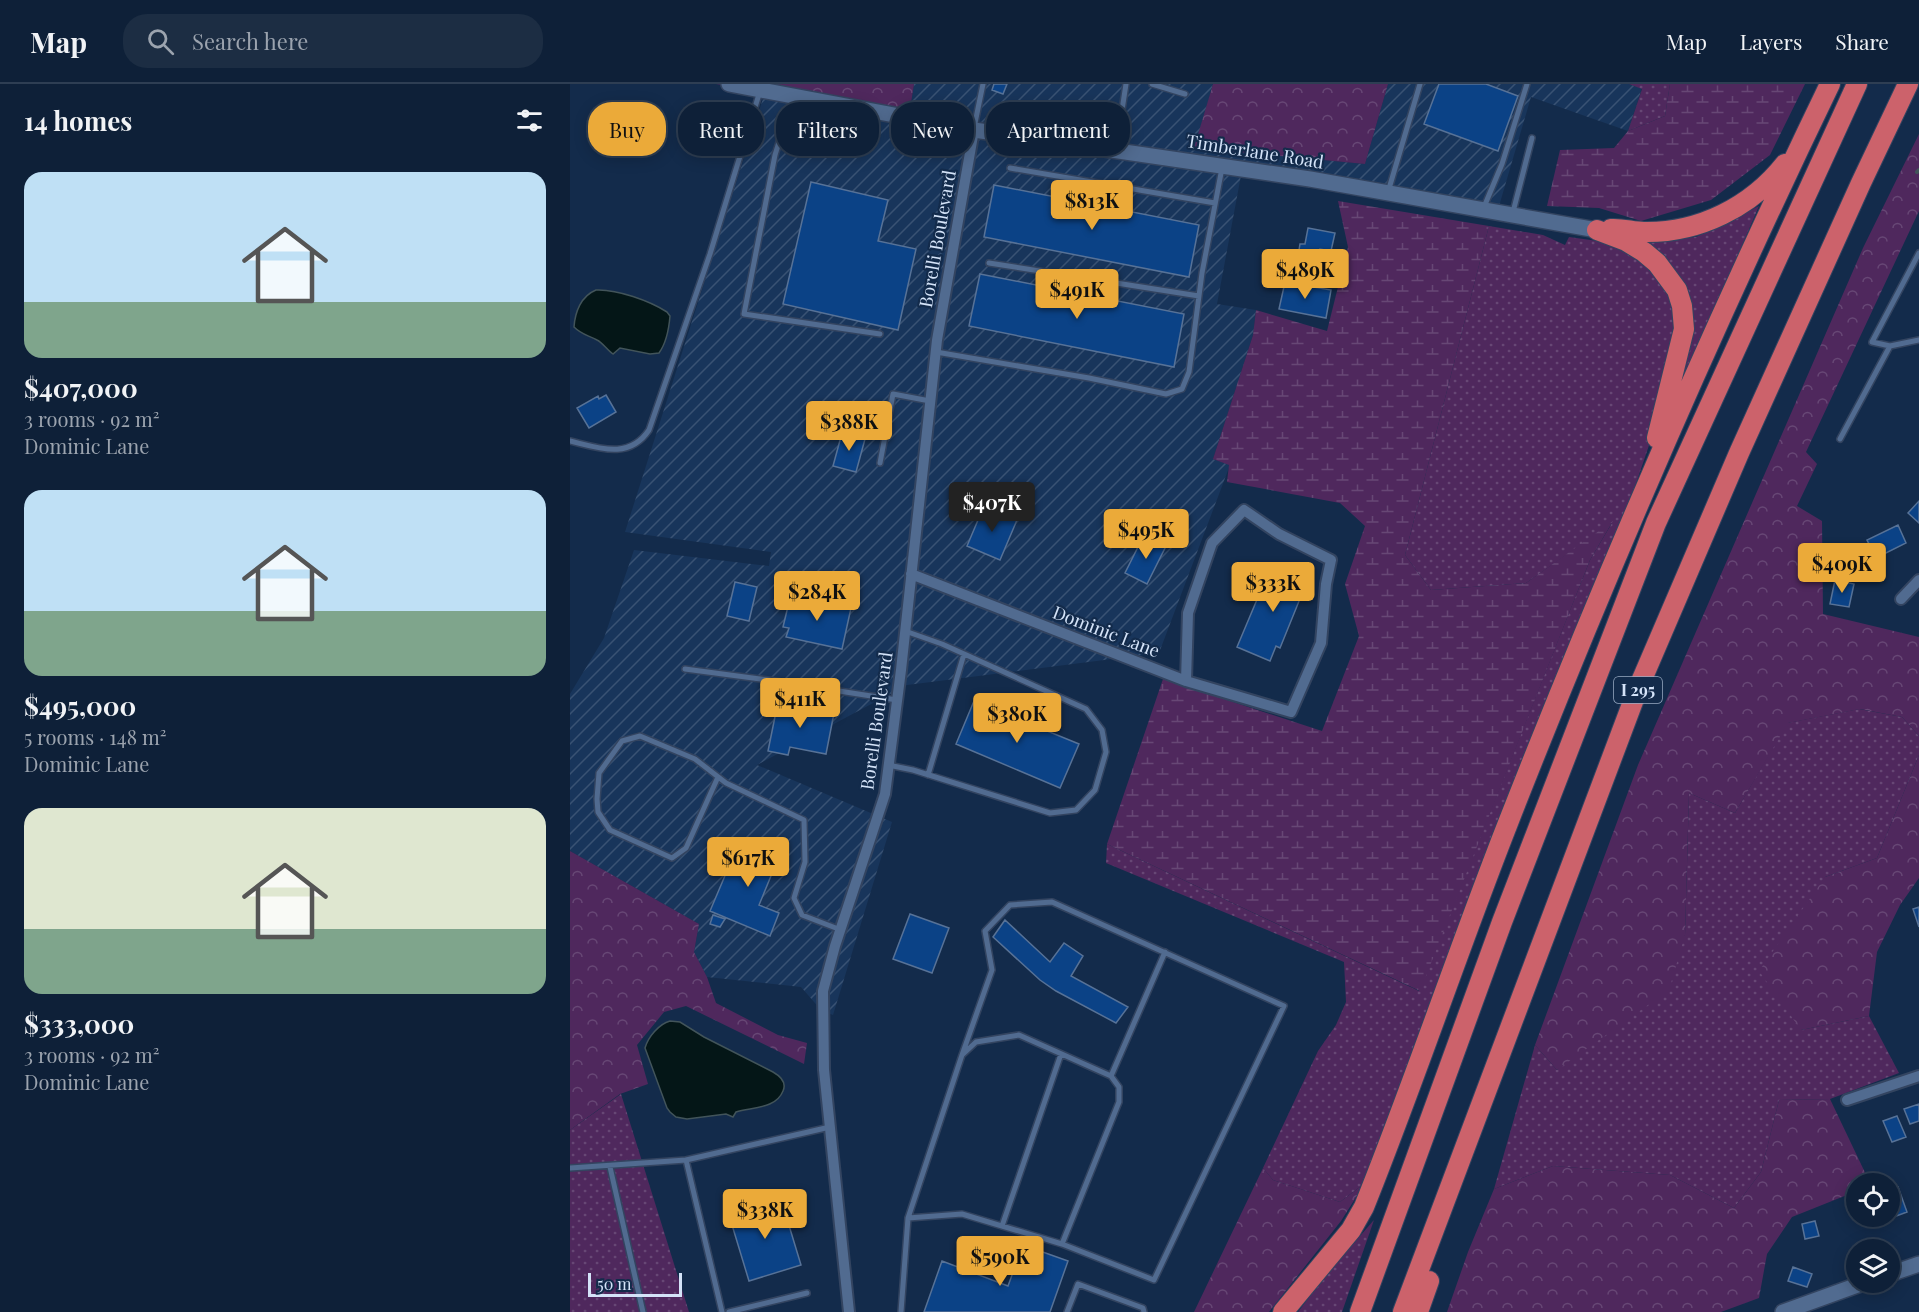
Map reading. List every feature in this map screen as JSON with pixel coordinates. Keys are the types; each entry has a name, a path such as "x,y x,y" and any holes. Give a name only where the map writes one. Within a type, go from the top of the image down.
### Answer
{"highway":[{"path":"1283,1312 1351,1230 1364,1207 1507,825 1643,492 1830,84"},
{"name":"I 295","path":"1360,1312 1502,922 1656,523 1857,84"},
{"name":"I 295","path":"1403,1312 1618,738 1739,453 1908,84"},
{"path":"1597,230 1619,229 1643,232 1675,230 1708,222 1744,203 1773,179 1802,143"},
{"path":"1597,230 1626,241 1658,263 1677,290 1682,306 1684,329 1680,350 1643,492"},
{"path":"1418,1312 1487,1120 1620,772 1618,738"}],"street":[{"name":"Timberlane Road","path":"729,84 891,114"},
{"name":"Timberlane Road","path":"974,130 986,132"},
{"name":"Timberlane Road","path":"1130,153 1388,192 1597,230"},
{"name":"Borelli Boulevard","path":"849,1312 824,1070 823,991 885,794 936,352 970,156"},
{"name":"Dominic Lane","path":"911,574 1186,681 1291,712 1321,643 1326,584 1331,560 1279,534 1244,510 1212,543 1188,613 1186,681"},
{"path":"1901,599 1919,580"},
{"path":"1847,1100 1919,1076"},
{"path":"1900,1271 1919,1264"},
{"path":"1783,1312 1846,1289"}],"lane":[{"path":"974,130 983,84"},
{"path":"1123,102 1126,84"},
{"path":"1152,84 1185,94"},
{"path":"1388,192 1420,84"},
{"path":"1484,208 1502,164 1527,84"},
{"path":"570,441 609,451 632,446 643,439 649,430 713,244 761,90"},
{"path":"794,96 775,155 744,314 880,334"},
{"path":"1512,214 1532,138"},
{"path":"936,352 1089,378 1166,394 1182,389 1189,372 1199,296 1222,166"},
{"path":"1010,168 1215,202"},
{"path":"1919,253 1872,342 1890,346 1919,340"},
{"path":"989,262 1199,296"},
{"path":"1840,439 1890,346"},
{"path":"880,463 893,394 930,401"},
{"path":"888,765 1050,813 1076,810 1095,790 1106,752 1102,730 1086,709 964,654 905,632"},
{"path":"928,775 964,654"},
{"path":"685,669 897,699"},
{"path":"718,777 686,848 672,858 610,830 598,812 599,773 622,741 640,736 695,759 726,783 804,820 805,862 794,898 802,915 841,930"},
{"path":"901,1312 908,1218 992,970 985,931 1010,905 1052,902 1284,1006 1154,1280 1062,1244 962,1214 908,1218"},
{"path":"1111,1076 1165,952"},
{"path":"962,1055 976,1042 1019,1035 1111,1076 1119,1087 1119,1102 1062,1244"},
{"path":"1002,1226 1061,1054"},
{"path":"570,1168 686,1160 830,1127"},
{"path":"686,1160 722,1312"},
{"path":"610,1167 643,1312"},
{"path":"1067,1312 1078,1284 1143,1308 1144,1312"},
{"path":"729,1312 807,1293"}],"shaded area":[{"path":"914,84 1213,84 1195,148 1365,164 1388,84 1629,84 1642,88 1628,131 1531,97 1497,213 1242,170 1217,304 1256,310 1253,335 1213,459 1230,465 1159,653 907,685 757,765 892,822 833,1015 821,1010 801,987 707,977 694,952 699,924 570,851 570,694 604,638 634,550 769,566 771,552 625,532 745,156 764,156 764,102 762,102 765,92 828,102 776,102 776,156 879,156 879,110 891,112 891,156 974,156 974,102 911,102"},
{"path":"596,290 614,291 652,304 667,312 670,316 668,330 659,353 650,354 620,348 613,354 599,341 574,327 580,305 586,296"},
{"path":"670,1021 680,1022 776,1074 784,1085 780,1097 769,1104 736,1112 733,1117 726,1114 687,1119 676,1117 667,1108 645,1048 654,1032"}],"green space":[{"path":"716,84 914,84 911,102 891,102 891,113 879,111 879,102 825,102"},
{"path":"1213,84 1388,84 1365,164 1194,148"},
{"path":"1629,84 1670,84 1665,116 1628,131 1642,89"},
{"path":"1670,84 1805,84 1770,155 1711,200 1641,221 1599,208 1547,206 1560,150 1614,148 1628,131 1665,116"},
{"path":"1919,134 1919,211 1806,452 1817,464 1797,506 1822,521 1823,614 1919,637 1919,736 1902,717 1860,709 1788,723 1735,813 1689,793 1685,935 1669,990 1557,1070 1535,1045 1638,765 1863,248"},
{"path":"1338,201 1489,226 1405,555 1431,590 1526,583 1613,521 1590,560 1420,991 1107,844 1163,679 1322,731 1359,636 1345,584 1365,526 1340,503 1227,482 1229,465 1213,459 1253,335 1256,310 1327,331 1348,247"},
{"path":"1759,206 1685,378 1685,283 1646,241 1696,237"},
{"path":"1489,226 1543,235 1565,245 1569,237 1612,243 1647,260 1673,304 1677,331 1661,410 1625,516 1365,1183 1340,1202 1273,1180 1263,1168 1318,1051 1336,1025 1346,1002 1344,962 1106,863 1107,844 1419,991 1590,560 1612,523 1526,583 1431,590 1405,555"},
{"path":"1859,709 1902,717 1919,736 1919,755 1877,858 1825,877 1801,1030 1869,1016 1899,1073 1830,1099 1779,1100 1761,1172 1734,1208 1670,1175 1553,1166 1494,1189 1535,1045 1557,1070 1685,935 1689,793 1735,813 1787,723"},
{"path":"1919,755 1919,878 1900,905 1877,952 1869,1016 1801,1030 1759,971 1825,877 1877,858"},
{"path":"570,851 699,924 694,952 707,977 716,1003 778,1035 807,1043 804,1064 686,1006 664,1012 637,1045 648,1084 620,1094 570,1130"},
{"path":"621,1094 689,1312 570,1312 570,1130"},
{"path":"1830,1099 1865,1173 1846,1173 1846,1195 1792,1217 1767,1254 1759,1298 1721,1312 1447,1312 1494,1189 1553,1166 1670,1175 1734,1208 1761,1172 1779,1100"},
{"path":"1263,1168 1273,1180 1340,1202 1365,1183 1341,1221 1269,1312 1194,1312"},
{"path":"1374,1220 1342,1312 1298,1312 1325,1276"}],"building":[{"path":"994,84 1007,84 1003,94 992,90"},
{"path":"1439,84 1486,84 1518,96 1498,151 1424,124"},
{"path":"811,182 888,200 878,241 916,249 898,330 783,304"},
{"path":"994,185 1199,225 1189,277 984,237"},
{"path":"1308,228 1335,233 1331,251 1320,249 1318,260 1298,256 1300,244 1305,244"},
{"path":"980,274 1184,314 1174,367 969,326"},
{"path":"1285,282 1331,290 1326,318 1279,309"},
{"path":"606,395 616,412 589,428 577,408 598,396 599,399"},
{"path":"842,433 865,439 856,472 833,466"},
{"path":"996,485 1022,495 1017,508 991,498"},
{"path":"1919,501 1919,523 1908,513"},
{"path":"984,506 1017,520 1000,560 967,546"},
{"path":"1898,525 1906,543 1876,558 1867,540"},
{"path":"1144,535 1166,546 1147,584 1125,573"},
{"path":"1272,564 1308,579 1280,648 1276,646 1270,661 1237,647"},
{"path":"1835,580 1854,584 1849,607 1830,604"},
{"path":"735,582 757,587 749,621 727,616"},
{"path":"791,594 851,608 842,649 786,637 789,628 783,627"},
{"path":"974,701 1079,744 1060,788 956,744"},
{"path":"778,702 834,713 826,754 790,747 788,755 768,751"},
{"path":"741,838 780,854 759,905 779,913 770,936 710,911"},
{"path":"1919,907 1919,927 1913,909"},
{"path":"910,914 949,928 932,973 893,959"},
{"path":"713,915 725,919 720,927 710,924"},
{"path":"1005,920 1050,962 1064,943 1083,956 1071,976 1128,1007 1116,1023 1040,980 993,937"},
{"path":"1919,1104 1919,1121 1910,1124 1904,1109"},
{"path":"1897,1116 1906,1137 1892,1142 1883,1121"},
{"path":"1900,1193 1907,1212 1900,1215"},
{"path":"781,1199 801,1265 749,1281 729,1215"},
{"path":"1815,1221 1819,1236 1805,1239 1802,1224"},
{"path":"1023,1245 1068,1261 1050,1312 924,1312 942,1261 1008,1286"},
{"path":"1793,1267 1812,1274 1807,1287 1788,1281"}]}
